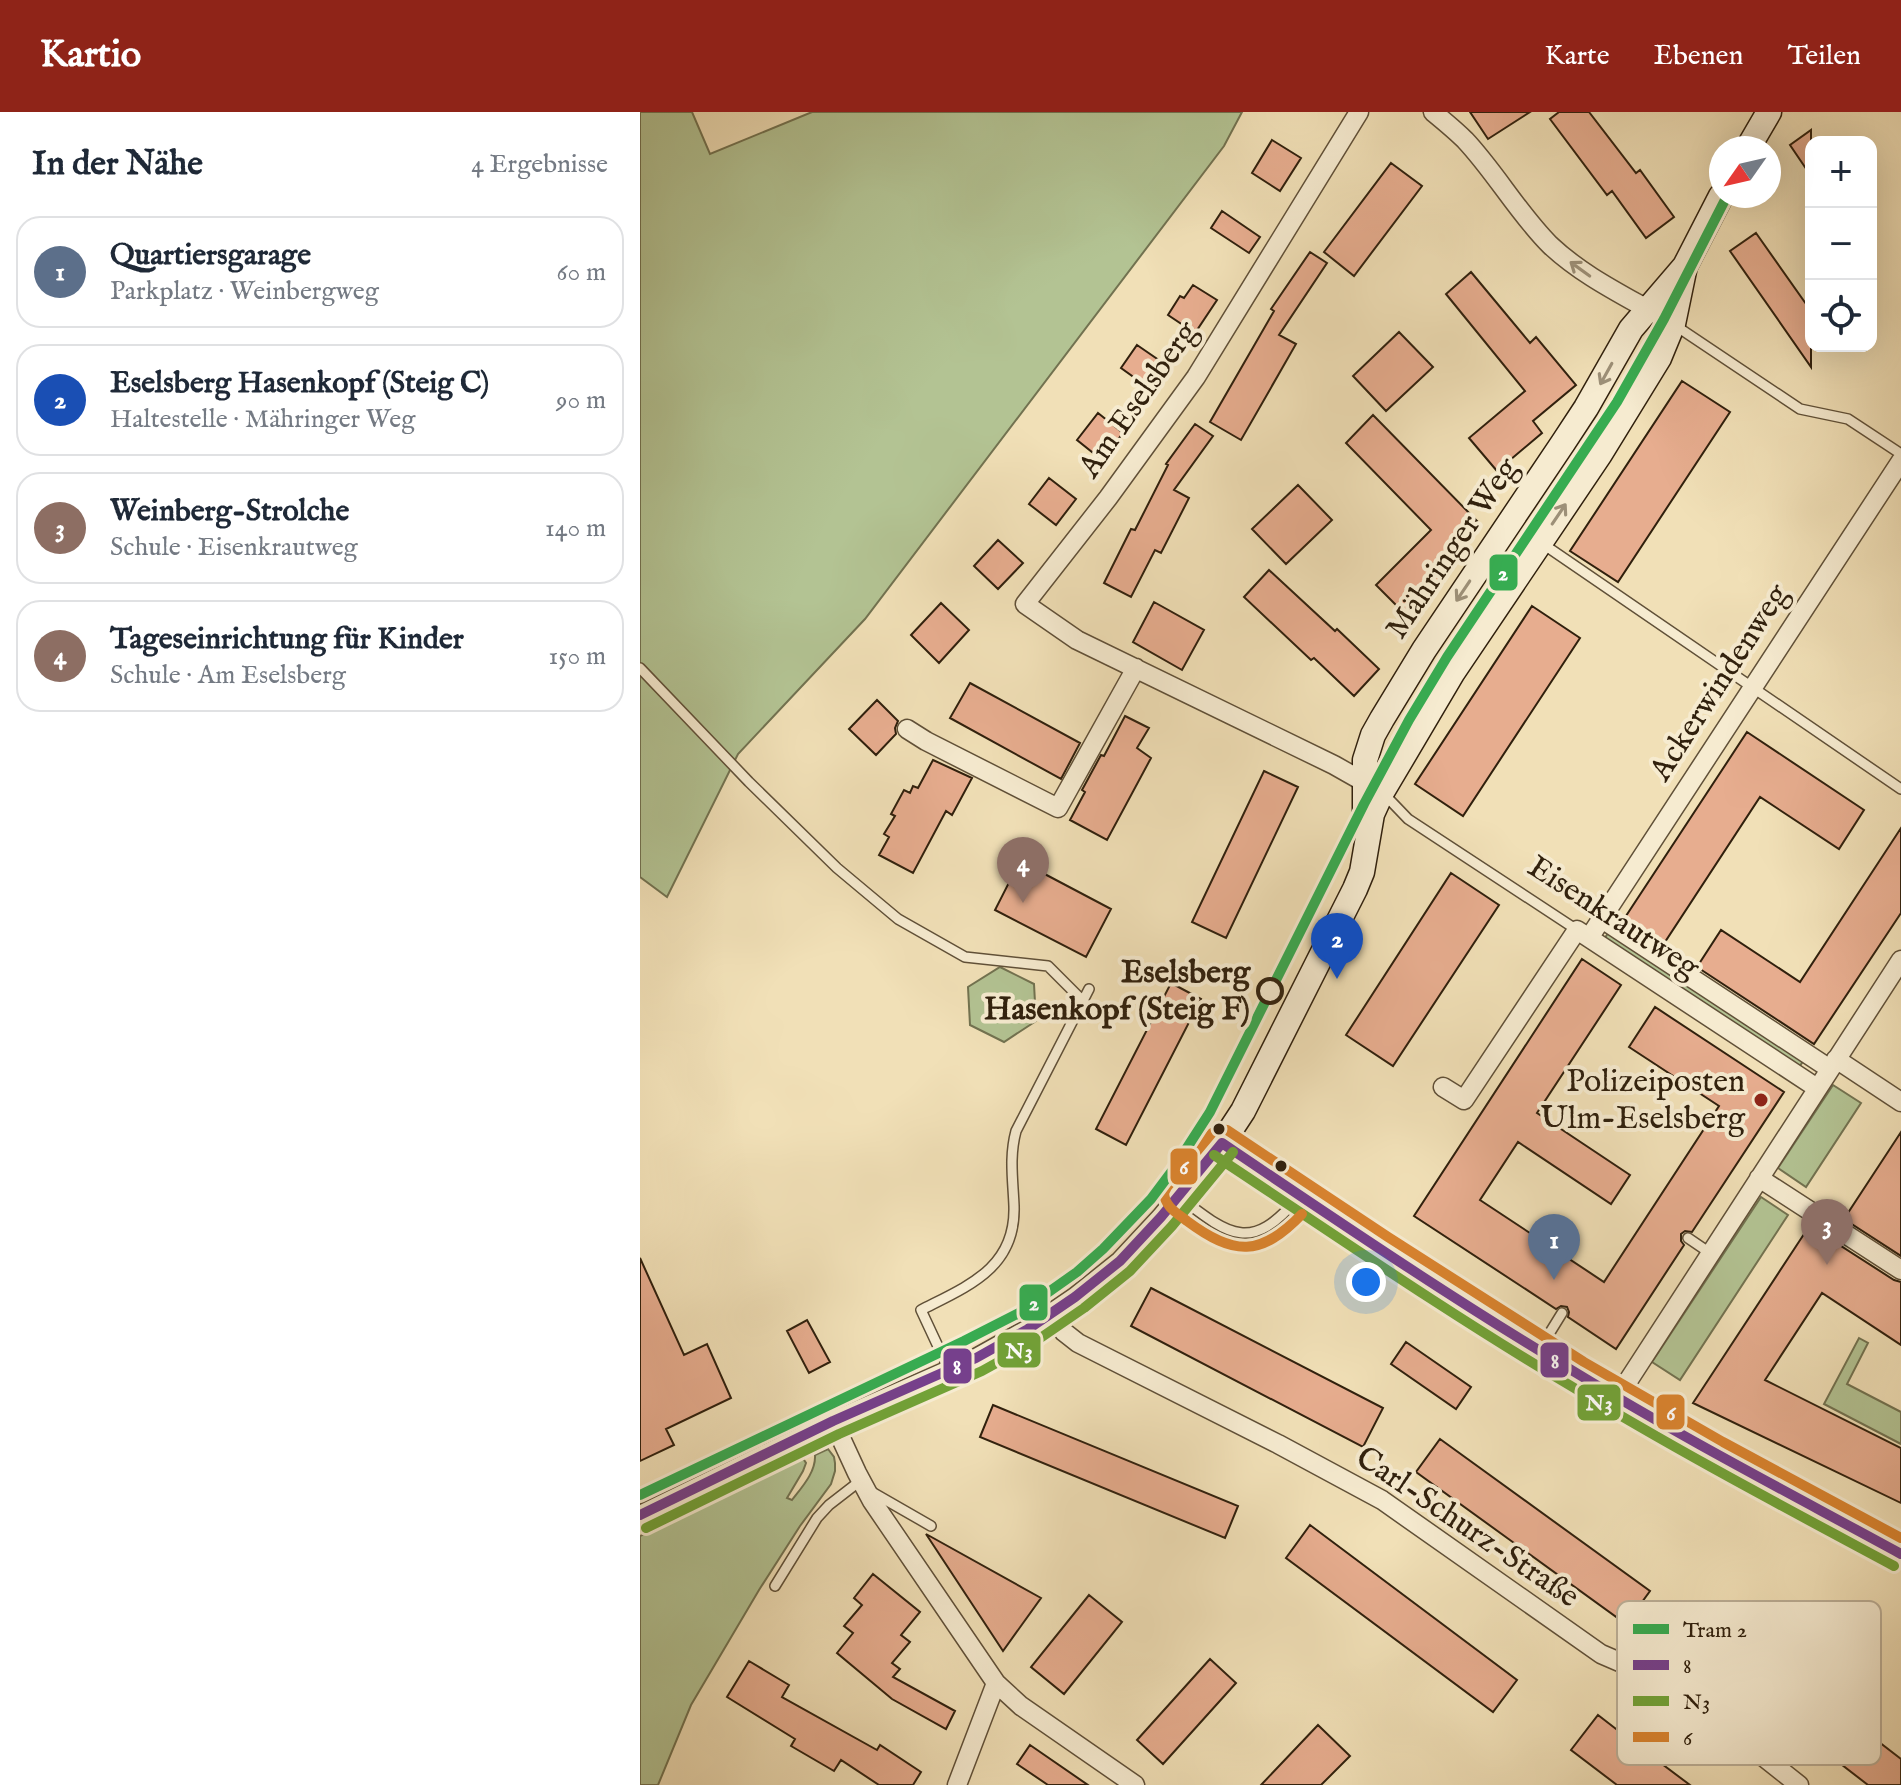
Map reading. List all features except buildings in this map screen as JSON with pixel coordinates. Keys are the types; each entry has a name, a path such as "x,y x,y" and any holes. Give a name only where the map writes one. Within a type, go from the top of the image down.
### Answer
{"street":[{"name":"Am Eselsberg","path":"1359,112 1193,380 1108,498 1025,604 1077,640 1373,787"},
{"path":"1433,112 1466,140 1551,246 1589,276 1673,324"},
{"path":"1755,136 1769,112"},
{"name":"Mähringer Weg","path":"640,1515 833,1421 949,1370 1004,1343 1051,1314 1120,1261 1222,1143 1243,1111 1362,872 1372,814 1373,787 1365,760 1373,735 1403,682 1563,443 1631,329 1685,266 1715,208"},
{"name":"Mähringer Weg","path":"1373,787 1540,542 1659,358 1673,324 1685,266"},
{"name":"Ackerwindenweg","path":"1443,1087 1464,1100 1583,934 1602,919 1901,461"},
{"path":"907,729 1058,808 1136,668"},
{"name":"Eisenkrautweg","path":"1602,919 1833,1064 1901,1102"},
{"name":"Eisenkrautweg","path":"1583,934 1817,1088"},
{"path":"1617,1398 1901,960"},
{"path":"1222,1143 1617,1398 1901,1554"},
{"path":"1759,1178 1901,1270"},
{"name":"Carl-Schurz-Straße","path":"1051,1314 1064,1332 1078,1343 1382,1500 1601,1654 1617,1661"},
{"path":"833,1421 862,1484 996,1683 1021,1706 1135,1785"},
{"path":"957,1785 996,1683"},
{"name":"Carl-Schurz-Straße","path":"1774,1765 1799,1785"}],"lane":[{"path":"1673,324 1800,409 1848,419 1901,454"},
{"path":"1540,542 1901,789"},
{"path":"640,668 837,868 898,919 965,957 1048,966 1084,1000"},
{"name":"Eisenkrautweg","path":"1373,787 1408,819 1583,934"},
{"path":"949,1370 921,1310 977,1281 1000,1258 1014,1217 1010,1161 1016,1131 1089,989"},
{"path":"1178,1196 1227,1231 1245,1234 1272,1225 1300,1196"},
{"path":"1688,1238 1710,1253"},
{"path":"1539,1350 1562,1313"},
{"path":"775,1586 817,1518 829,1505 862,1484 931,1526"}],"green space":[{"path":"640,112 692,112 710,154 812,112 1242,112 1224,146 865,619 738,754 667,897 640,877"},
{"path":"1612,927 1807,1055 1796,1072 1601,944"},
{"path":"1000,967 1034,984 1036,1021 1004,1042 970,1025 968,987"},
{"path":"1833,1085 1861,1103 1806,1187 1778,1168"},
{"path":"1761,1197 1788,1215 1680,1380 1652,1362"},
{"path":"1859,1338 1868,1343 1847,1384 1901,1412 1901,1444 1824,1404"},
{"path":"828,1449 835,1463 831,1484 759,1590 691,1705 658,1785 640,1785 640,1536 801,1458 806,1463 787,1498 792,1500 811,1473 815,1455"}],"tram line":[{"name":"2","path":"640,1495 1019,1313 1077,1272 1151,1199 1210,1112 1409,720 1447,657 1617,402 1721,208"}],"transit line":[{"name":"6","path":"1302,1214 1273,1238 1247,1247 1233,1246 1204,1233 1179,1215 1169,1206 1164,1193 1212,1133 1219,1129 1227,1130 1584,1362 1723,1442 1901,1538"},
{"name":"8","path":"1222,1143 1533,1347 1698,1444 1901,1554"},
{"name":"8","path":"640,1515 833,1421 976,1358 1028,1329 1120,1261 1222,1143"},
{"name":"N3","path":"646,1528 839,1434 982,1371 1036,1341 1130,1271 1233,1152"},
{"name":"N3","path":"1214,1155 1525,1359 1691,1456 1894,1566"}],"place":[{"name":"Tageseinrichtung für Kinder","path":"1023,903"},
{"name":"Eselsberg Hasenkopf (Steig C)","path":"1337,979"},
{"name":"Eselsberg Hasenkopf (Steig F)","path":"1270,991"},
{"name":"Polizeiposten Ulm-Eselsberg","path":"1761,1100"},
{"name":"Weinberg-Strolche","path":"1827,1265"},
{"name":"Quartiersgarage","path":"1554,1280"}]}
